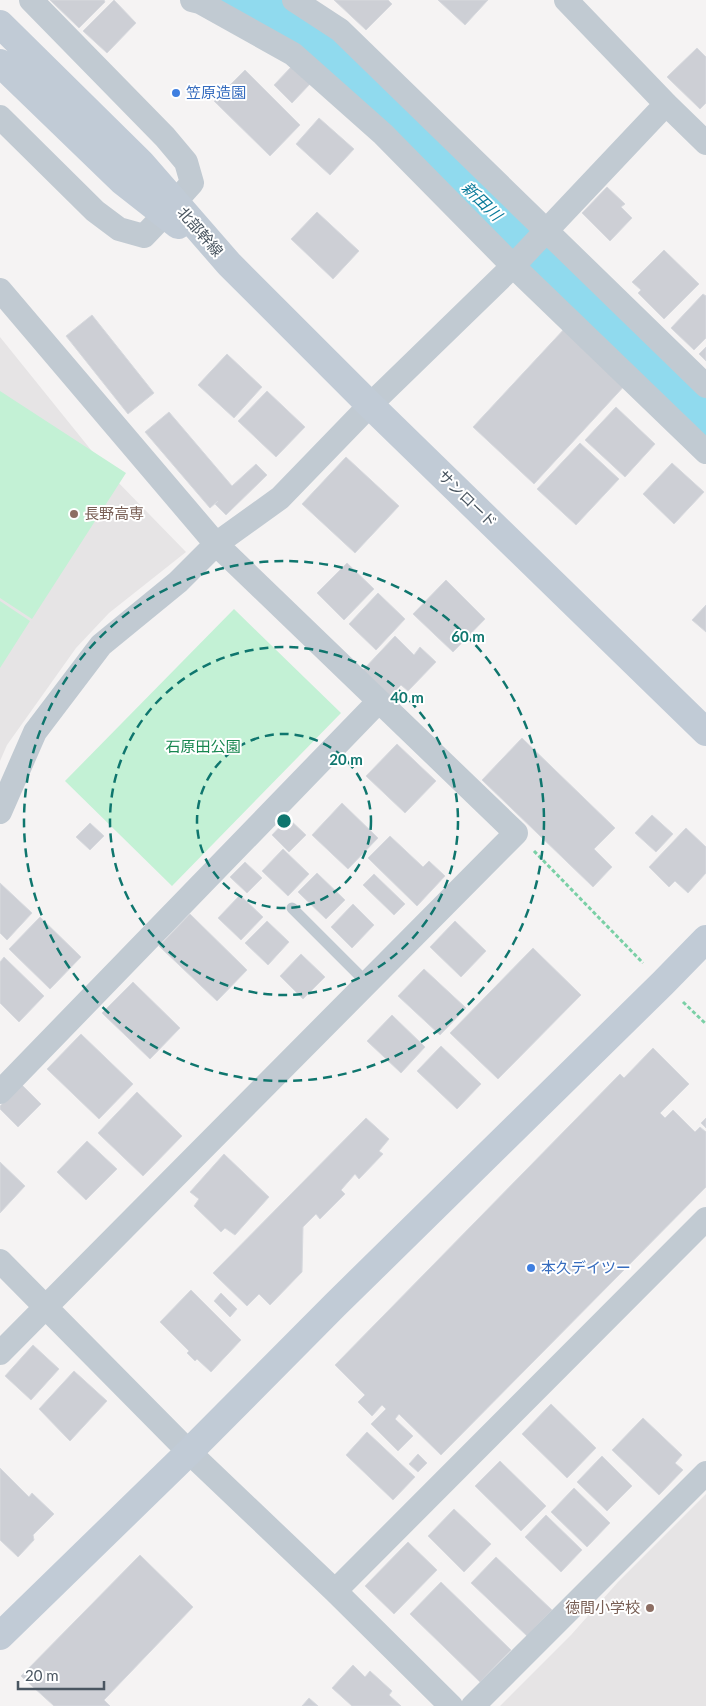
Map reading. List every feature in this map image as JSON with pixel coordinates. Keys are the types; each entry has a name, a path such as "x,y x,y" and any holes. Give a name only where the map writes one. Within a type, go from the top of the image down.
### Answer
{"street":[{"path":"0,117 95,211 119,229 144,236 192,183 186,162 165,137 31,0"},
{"path":"192,0 200,2 293,54 383,134 706,386"},
{"path":"294,0 340,30 706,452"},
{"path":"566,0 706,143"},
{"name":"北部幹線","path":"0,24 141,164 170,208 229,264"},
{"name":"北部幹線","path":"0,63 122,181 170,208"},
{"path":"0,812 35,732 101,645 178,582 216,544 280,498 370,405 530,247 666,104"},
{"name":"サンロード","path":"229,264 370,405 706,732"},
{"path":"0,290 216,544 516,833 0,1353"},
{"path":"0,1092 378,702"},
{"path":"0,1636 189,1452 335,1305 706,939"},
{"path":"335,1590 706,1219"},
{"path":"0,1261 189,1452 335,1590 451,1706"},
{"path":"473,1706 706,1473"}],"lane":[{"path":"292,908 367,983"}],"path":[{"path":"516,833 663,983 706,1024"}],"shaded area":[{"name":"長野高専","path":"0,337 112,476 186,552 109,613 76,648 7,745 0,761"},
{"name":"徳間小学校","path":"706,1494 706,1706 500,1706 571,1635 618,1582"}],"green space":[{"path":"0,391 126,473 32,619 0,598"},
{"path":"0,601 30,621 0,668"},
{"name":"石原田公園","path":"234,609 341,713 172,886 65,781"}],"building":[{"path":"50,0 104,0 105,2 79,28"},
{"path":"114,0 136,23 107,53 83,31"},
{"path":"334,0 388,0 392,4 366,30"},
{"path":"438,0 488,0 465,25"},
{"path":"697,48 706,57 706,103 700,109 667,77"},
{"path":"292,66 310,84 292,103 274,85"},
{"path":"245,70 300,125 270,156 214,101"},
{"path":"319,118 354,149 330,175 296,144"},
{"path":"607,187 625,204 621,207 632,218 610,241 582,213"},
{"path":"317,212 359,251 333,279 291,239"},
{"path":"664,250 699,284 664,319 638,293 641,290 632,282"},
{"path":"703,294 706,296 706,338 694,350 671,328"},
{"path":"92,315 154,393 128,414 66,336"},
{"path":"566,327 627,383 534,484 473,427"},
{"path":"706,347 706,361 699,354"},
{"path":"227,354 262,387 234,418 198,385"},
{"path":"267,391 305,427 276,457 238,421"},
{"path":"616,407 655,444 625,477 585,440"},
{"path":"169,412 232,486 256,464 267,475 226,515 215,504 218,501 210,508 145,432"},
{"path":"580,443 619,479 576,525 537,489"},
{"path":"346,457 399,506 355,553 302,504"},
{"path":"672,463 704,492 674,524 643,494"},
{"path":"347,563 374,589 344,620 317,593"},
{"path":"446,580 485,619 453,652 413,614"},
{"path":"378,593 405,619 376,650 349,624"},
{"path":"706,605 706,632 692,620"},
{"path":"395,636 414,655 420,647 436,662 408,691 401,685 390,696 363,670"},
{"path":"522,738 615,828 594,849 612,867 593,887 482,780"},
{"path":"397,744 436,781 405,813 366,776"},
{"path":"342,803 378,838 348,869 312,835"},
{"path":"652,815 673,834 656,852 635,833"},
{"path":"288,818 306,835 289,852 272,835"},
{"path":"90,823 104,836 90,850 76,837"},
{"path":"686,828 706,847 706,873 688,893 675,881 669,887 649,867"},
{"path":"390,836 423,867 429,861 445,876 417,906 368,858"},
{"path":"283,849 309,874 288,896 262,871"},
{"path":"245,862 262,878 247,893 230,877"},
{"path":"317,873 345,900 326,919 298,892"},
{"path":"374,874 405,904 394,915 363,885"},
{"path":"0,883 32,913 7,940 0,933"},
{"path":"240,895 263,917 241,940 218,918"},
{"path":"353,904 374,925 352,948 331,927"},
{"path":"190,914 247,970 217,1001 159,946"},
{"path":"40,917 81,957 50,989 9,949"},
{"path":"267,921 289,942 268,965 245,943"},
{"path":"455,921 486,951 461,977 430,947"},
{"path":"533,948 581,995 498,1079 450,1033"},
{"path":"301,954 325,977 303,999 280,976"},
{"path":"4,957 44,996 19,1022 0,1003 0,962"},
{"path":"424,969 466,1008 440,1035 398,996"},
{"path":"133,982 180,1028 150,1059 102,1013"},
{"path":"392,1015 425,1047 401,1073 367,1041"},
{"path":"81,1034 133,1084 99,1119 47,1069"},
{"path":"441,1046 481,1084 457,1109 417,1071"},
{"path":"653,1048 689,1084 660,1113 665,1118 673,1110 695,1132 700,1127 706,1132 706,1187 441,1455 399,1414 395,1419 413,1436 398,1451 371,1424 386,1409 382,1405 372,1416 358,1402 365,1395 335,1365 620,1074 624,1078"},
{"path":"21,1084 41,1104 18,1127 0,1109 0,1106"},
{"path":"137,1092 182,1136 143,1176 98,1133"},
{"path":"366,1118 389,1139 379,1151 383,1154 359,1179 355,1174 341,1190 345,1194 320,1219 316,1214 303,1227 302,1272 270,1305 259,1294 247,1306 213,1273"},
{"path":"706,1118 706,1128 701,1123"},
{"path":"87,1141 117,1169 86,1200 57,1172"},
{"path":"224,1154 269,1197 235,1235 225,1228 221,1232 194,1206 199,1199 190,1192"},
{"path":"0,1162 25,1186 0,1213"},
{"path":"191,1290 241,1340 211,1372 197,1359 195,1361 187,1353 189,1351 160,1322"},
{"path":"221,1293 237,1309 230,1317 214,1301"},
{"path":"33,1345 59,1369 31,1400 5,1376"},
{"path":"74,1371 107,1401 70,1441 39,1409"},
{"path":"551,1404 596,1448 567,1478 522,1434"},
{"path":"643,1418 682,1455 675,1463 683,1470 659,1495 612,1450"},
{"path":"367,1432 415,1477 393,1500 346,1455"},
{"path":"418,1454 427,1463 418,1472 409,1464"},
{"path":"602,1456 632,1486 607,1511 577,1482"},
{"path":"500,1461 546,1506 521,1531 475,1486"},
{"path":"0,1468 29,1497 32,1493 54,1514 33,1535 34,1540 18,1557 0,1540"},
{"path":"574,1488 610,1523 587,1547 551,1512"},
{"path":"454,1509 491,1544 464,1572 428,1536"},
{"path":"546,1515 582,1550 561,1572 525,1537"},
{"path":"408,1542 437,1570 394,1614 365,1586"},
{"path":"140,1555 193,1607 104,1700 110,1706 54,1706 21,1676"},
{"path":"496,1557 552,1610 527,1636 471,1583"},
{"path":"441,1582 511,1650 480,1682 410,1614"},
{"path":"353,1665 365,1677 370,1671 392,1691 389,1695 401,1706 352,1706 332,1688"},
{"path":"309,1698 318,1706 302,1706"}],"waterway":[{"name":"新田川","path":"247,0 311,36 381,100 706,416"}],"place":[{"name":"笠原造園","path":"176,93"},
{"name":"長野高専","path":"74,514"},
{"name":"本久デイツー","path":"531,1268"},
{"name":"徳間小学校","path":"650,1608"}]}
